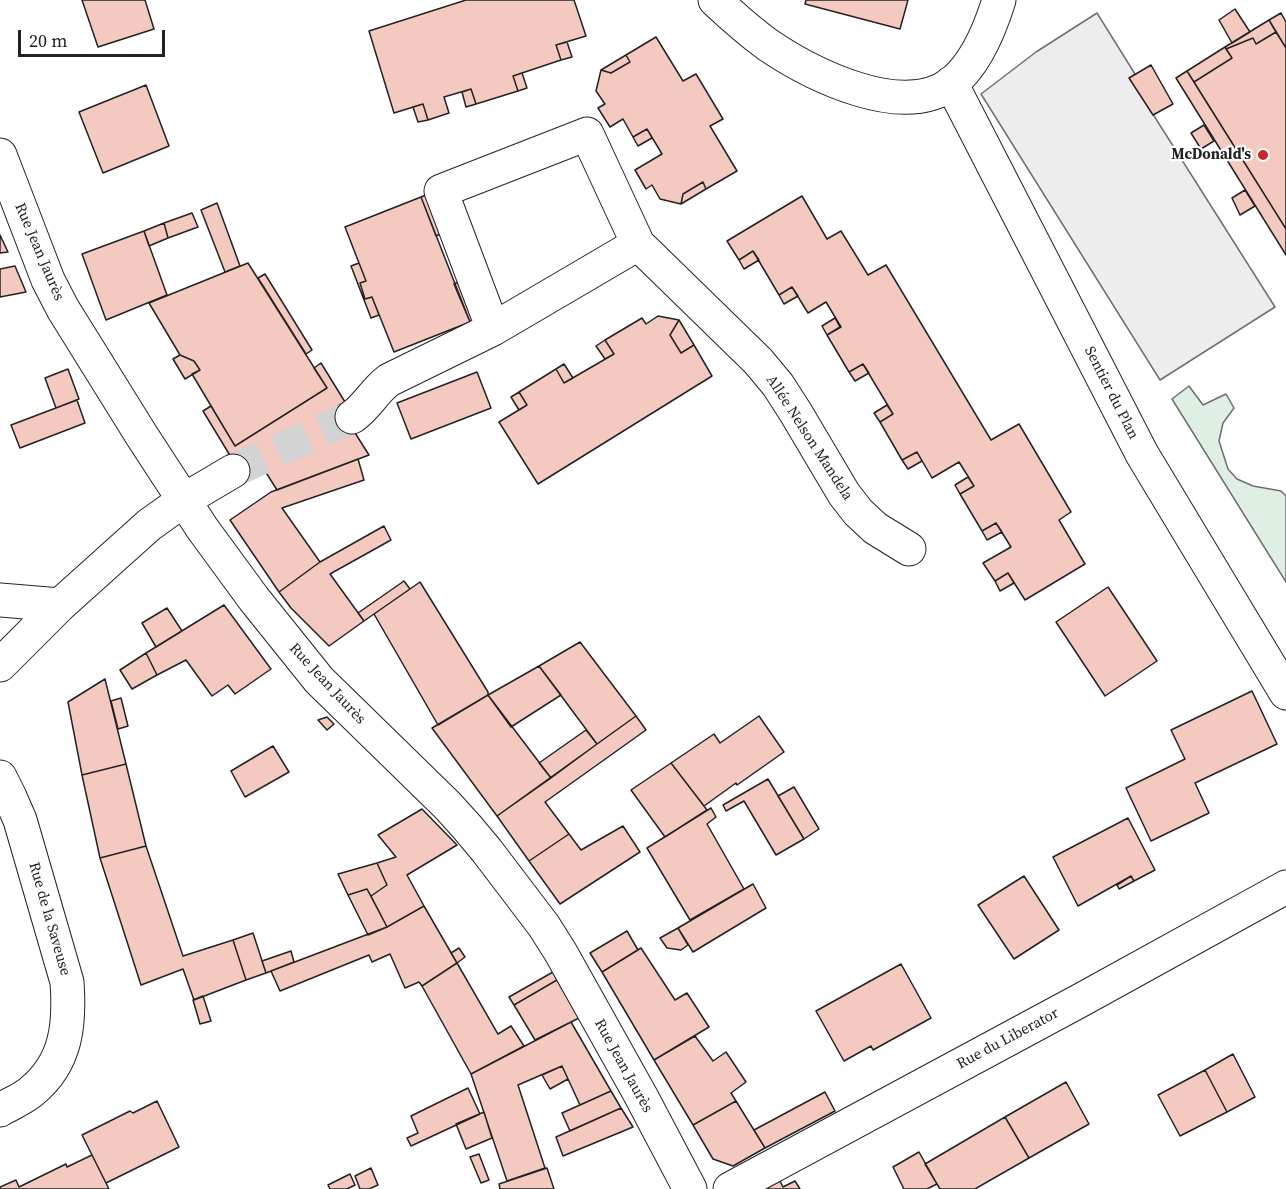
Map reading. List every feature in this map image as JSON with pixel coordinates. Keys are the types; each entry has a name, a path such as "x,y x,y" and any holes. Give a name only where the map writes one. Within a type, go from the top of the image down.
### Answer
{"street":[{"path":"715,0 767,44 798,63 848,86 898,98 938,92 961,74 975,56 999,0"},
{"name":"Sentier du Plan","path":"951,83 1142,454 1286,693"},
{"name":"Allée Nelson Mandela","path":"493,329 441,191 587,135 639,244 758,361 778,385 844,494 858,512 875,528 909,549"},
{"name":"Rue Jean Jaurès","path":"0,155 48,280 63,309 142,436 217,550 313,673 447,805 487,851 544,926 641,1096 690,1189"},
{"path":"352,417 362,411 378,388 389,380 493,329 639,244"},
{"path":"0,665 60,605 149,525 184,500 233,471"},
{"path":"0,600 60,605"},
{"name":"Rue de la Saveuse","path":"0,777 20,820 67,982 68,1004 63,1046 55,1065 30,1092 0,1110"},
{"name":"Rue du Liberator","path":"730,1189 1286,887"}],"green space":[{"path":"1189,386 1203,405 1226,394 1234,408 1223,423 1219,441 1228,469 1237,479 1253,486 1281,491 1286,496 1286,582 1172,399"}],"shaded area":[{"path":"1097,13 1135,74 1130,78 1275,307 1160,380 981,94 1036,52"}],"building":[{"path":"82,0 145,0 154,29 98,47"},
{"path":"466,0 574,0 586,36 556,45 561,60 513,76 518,91 476,104 471,89 444,97 449,113 428,120 423,104 394,113 369,31"},
{"path":"806,0 908,0 900,29 805,4"},
{"path":"1235,9 1250,32 1232,43 1219,20"},
{"path":"1281,13 1286,22 1286,48 1269,20"},
{"path":"1269,20 1276,32 1256,44 1253,38 1226,49 1225,47"},
{"name":"McDonald's","path":"1276,32 1286,48 1286,229 1194,82 1232,58 1226,49 1253,38 1256,44"},
{"path":"656,37 683,81 696,74 723,119 710,126 737,171 706,189 703,182 683,194 681,204 660,199 652,185 646,189 635,170 662,154 647,129 633,137 623,119 610,127 598,108 605,104 596,91 601,70 611,73 630,62 626,55"},
{"path":"567,42 572,57 561,60 556,45"},
{"path":"1225,47 1232,58 1194,82 1187,71"},
{"path":"626,55 630,62 611,73 601,70"},
{"path":"1151,65 1173,104 1153,115 1129,78"},
{"path":"1187,71 1286,229 1286,255 1176,78"},
{"path":"522,73 527,88 518,91 513,76"},
{"path":"146,85 169,146 103,173 79,112"},
{"path":"471,89 476,104 466,107 462,92"},
{"path":"423,104 428,120 418,122 413,107"},
{"path":"1204,125 1214,141 1201,149 1191,133"},
{"path":"647,129 652,138 638,146 633,137"},
{"path":"703,182 706,189 681,204 683,194"},
{"path":"1245,190 1255,206 1240,215 1232,198"},
{"path":"426,195 442,233 436,236 421,197"},
{"path":"802,196 827,239 841,231 868,275 886,265 991,440 1019,424 1071,512 1059,520 1085,564 1025,600 1008,573 995,581 983,563 1011,547 996,523 982,531 960,494 974,486 959,462 932,478 917,452 902,460 880,422 893,414 863,364 849,372 827,335 841,327 826,302 808,313 792,287 779,295 753,251 739,260 727,241"},
{"path":"421,197 470,322 394,352 372,297 365,299 360,283 366,281 345,227"},
{"path":"217,203 240,266 225,272 201,210"},
{"path":"192,213 198,227 168,238 164,223"},
{"path":"164,223 168,238 149,246 144,231"},
{"path":"144,231 167,295 106,320 82,254"},
{"path":"0,235 8,252 0,253"},
{"path":"753,251 759,260 744,269 739,260"},
{"path":"248,263 327,388 235,446 192,374 200,370 194,361 180,355 149,303"},
{"path":"359,263 366,281 360,283 365,299 372,297 379,315 371,318 351,266"},
{"path":"15,266 26,292 0,297 0,269"},
{"path":"265,274 312,350 306,354 258,278"},
{"path":"460,281 475,320 470,322 454,284"},
{"path":"792,287 798,296 784,304 779,295"},
{"path":"658,316 679,320 670,335 681,353 694,345 712,376 538,484 499,422 527,405 519,392 556,369 564,383 614,354 605,340 642,318 646,324"},
{"path":"835,318 840,327 827,335 822,326"},
{"path":"679,320 694,345 681,353 670,335"},
{"path":"605,340 614,354 605,359 596,346"},
{"path":"180,355 194,361 200,370 185,379 173,359"},
{"path":"321,363 345,402 338,406 369,455 277,490 255,455 237,467 203,411 211,406 235,446 327,388 314,368"},
{"path":"564,364 573,378 564,383 556,369"},
{"path":"863,364 869,373 855,381 849,372"},
{"path":"68,369 79,399 56,408 45,378"},
{"path":"477,372 491,408 411,439 397,403"},
{"path":"519,392 527,405 519,410 511,397"},
{"path":"77,400 85,423 20,448 11,425"},
{"path":"887,405 893,414 880,422 874,413"},
{"path":"917,452 922,461 908,469 902,460"},
{"path":"358,459 364,480 282,508 320,562 279,592 230,520 271,492"},
{"path":"968,477 974,486 960,494 955,485"},
{"path":"996,523 1002,532 987,540 982,531"},
{"path":"384,526 391,540 330,574 364,621 329,646 291,608 279,592 320,562"},
{"path":"1008,573 1014,583 1000,591 995,581"},
{"path":"404,581 410,589 364,621 358,613"},
{"path":"420,582 488,692 488,695 438,725 374,614"},
{"path":"1108,587 1157,661 1105,696 1056,622"},
{"path":"224,605 271,669 235,694 228,685 212,696 186,660 157,675 146,653"},
{"path":"167,608 182,631 156,647 142,623"},
{"path":"580,642 636,716 597,744 539,666"},
{"path":"146,653 157,675 132,689 120,670"},
{"path":"539,666 561,695 511,727 488,695"},
{"path":"105,679 126,764 82,775 68,702"},
{"path":"1252,691 1277,744 1195,783 1209,813 1151,841 1126,788 1185,759 1171,730"},
{"path":"488,695 551,778 497,816 432,728"},
{"path":"121,698 128,726 118,729 111,701"},
{"path":"636,716 646,730 545,802 569,834 529,861 497,816"},
{"path":"759,716 784,752 704,806 671,763 714,734 720,743"},
{"path":"327,717 334,724 327,730 318,720"},
{"path":"586,730 597,744 551,778 539,763"},
{"path":"273,746 289,772 245,797 231,771"},
{"path":"671,763 707,810 665,837 631,790"},
{"path":"126,764 146,846 100,858 82,775"},
{"path":"768,779 804,839 776,855 744,801 726,811 723,805"},
{"path":"794,787 819,829 804,839 778,796"},
{"path":"711,808 716,817 707,824 744,889 690,920 647,848"},
{"path":"422,809 457,845 407,875 424,906 387,927 371,896 387,885 377,863 396,857 378,835"},
{"path":"1128,818 1155,870 1134,881 1131,876 1078,906 1053,857"},
{"path":"623,826 640,852 560,904 529,861 569,834 581,850"},
{"path":"146,846 183,956 233,940 246,980 194,1000 183,969 141,985 100,858"},
{"path":"377,863 387,885 371,896 367,889 348,895 338,874"},
{"path":"1024,876 1059,930 1014,959 978,905"},
{"path":"1131,876 1134,881 1119,889 1117,885"},
{"path":"753,884 766,908 693,952 678,928"},
{"path":"367,889 387,927 368,935 348,895"},
{"path":"424,906 457,963 422,986 419,982 405,988 390,954 372,962 369,955 280,991 271,971 387,927"},
{"path":"678,928 688,945 681,950 667,948 660,938"},
{"path":"627,931 638,950 602,972 590,953"},
{"path":"253,933 266,973 246,980 233,940"},
{"path":"459,948 465,957 457,963 451,953"},
{"path":"641,948 675,1000 687,993 709,1027 654,1060 602,972"},
{"path":"291,951 294,962 266,973 262,961"},
{"path":"457,963 498,1034 511,1026 524,1046 471,1074 422,986"},
{"path":"901,964 931,1018 873,1050 871,1046 844,1061 816,1011"},
{"path":"553,972 557,980 514,1005 509,997"},
{"path":"557,980 579,1018 535,1040 514,1005"},
{"path":"203,996 211,1021 200,1024 193,1000"},
{"path":"571,1022 611,1091 580,1105 562,1066 518,1085 545,1168 507,1181 471,1074"},
{"path":"695,1036 713,1061 726,1052 746,1082 731,1093 736,1101 693,1125 654,1060"},
{"path":"1233,1054 1255,1097 1227,1112 1205,1070"},
{"path":"562,1066 568,1079 550,1089 542,1075"},
{"path":"1205,1070 1227,1112 1180,1136 1158,1095"},
{"path":"1066,1082 1089,1124 1029,1158 1005,1117"},
{"path":"468,1088 480,1114 411,1146 407,1138 418,1133 411,1116"},
{"path":"611,1091 621,1108 570,1131 562,1113"},
{"path":"825,1092 835,1111 765,1148 754,1130"},
{"path":"157,1101 179,1147 106,1183 82,1135 130,1111 133,1113"},
{"path":"736,1101 765,1148 733,1166 713,1159 693,1125"},
{"path":"621,1108 633,1127 563,1156 556,1137"},
{"path":"484,1112 492,1138 466,1149 456,1124"},
{"path":"1005,1117 1029,1158 975,1189 940,1189 925,1164"},
{"path":"919,1152 937,1184 927,1189 904,1189 893,1167"},
{"path":"479,1154 489,1180 481,1183 470,1157"},
{"path":"92,1155 109,1189 0,1189 16,1180 19,1187 66,1164 67,1167"},
{"path":"371,1168 378,1185 369,1189 360,1189 355,1176"},
{"path":"547,1168 554,1189 500,1189 499,1184"},
{"path":"350,1174 355,1185 347,1189 330,1189 328,1185"},
{"path":"780,1181 783,1187 795,1181 800,1189 765,1189"}],"tunnel":[{"path":"233,471 352,417"}],"place":[{"name":"McDonald's","path":"1263,155"}]}
